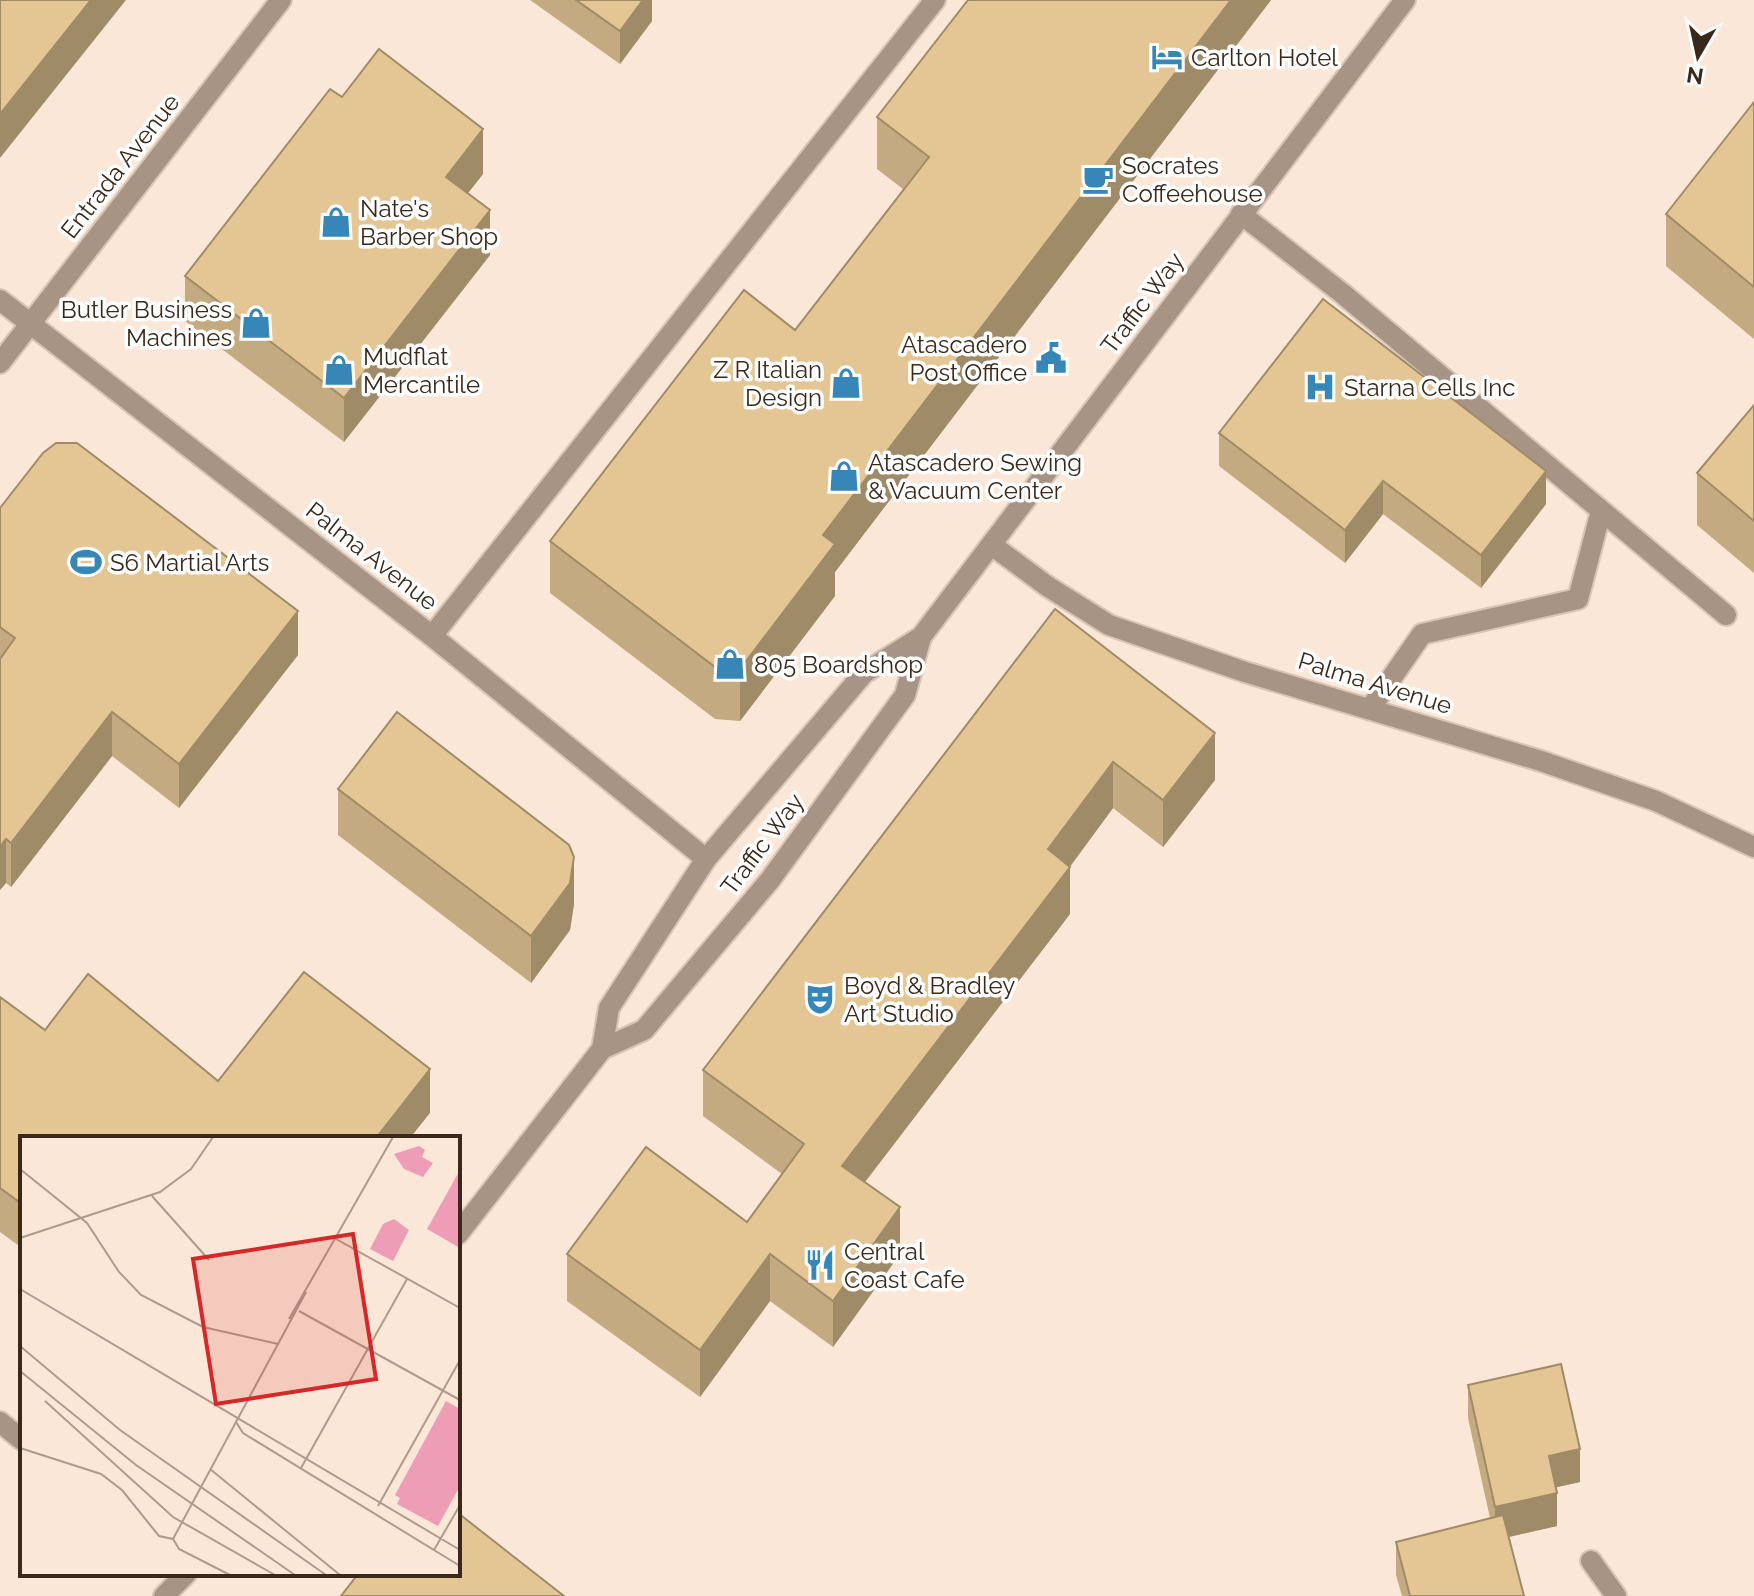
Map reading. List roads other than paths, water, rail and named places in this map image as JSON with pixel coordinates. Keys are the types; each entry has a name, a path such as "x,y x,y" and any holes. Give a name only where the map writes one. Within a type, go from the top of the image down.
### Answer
{"street":[{"name":"Entrada Avenue","path":"0,363 281,0"},
{"path":"432,636 935,0"},
{"name":"Traffic Way","path":"602,1049 609,1008 706,859 864,673 921,637 1405,0"},
{"path":"1241,214 1343,294 1726,615"},
{"name":"Palma Avenue","path":"0,300 432,636 706,859"},
{"path":"1370,709 1422,634 1578,599 1601,511"},
{"name":"Palma Avenue","path":"993,546 1047,586 1109,625 1245,672 1541,761 1656,801 1754,847"},
{"name":"Traffic Way","path":"460,1231 602,1049 644,1030 770,880 905,695 921,637"},
{"path":"0,1422 20,1438"},
{"path":"1591,1561 1616,1596"},
{"path":"164,1596 184,1576"}],"place":[{"name":"Carlton Hotel","path":"1167,57"},
{"name":"Socrates Coffeehouse","path":"1098,179"},
{"name":"Nate's Barber Shop","path":"336,222"},
{"name":"Butler Business Machines","path":"256,323"},
{"name":"Atascadero Post Office","path":"1051,358"},
{"name":"Mudflat Mercantile","path":"339,370"},
{"name":"Z R Italian Design","path":"846,383"},
{"name":"Starna Cells Inc","path":"1320,387"},
{"name":"Atascadero Sewing & Vacuum Center","path":"844,476"},
{"name":"S6 Martial Arts","path":"86,562"},
{"name":"805 Boardshop","path":"730,664"},
{"name":"Boyd & Bradley Art Studio","path":"820,999"},
{"name":"Central Coast Cafe","path":"820,1265"}]}
